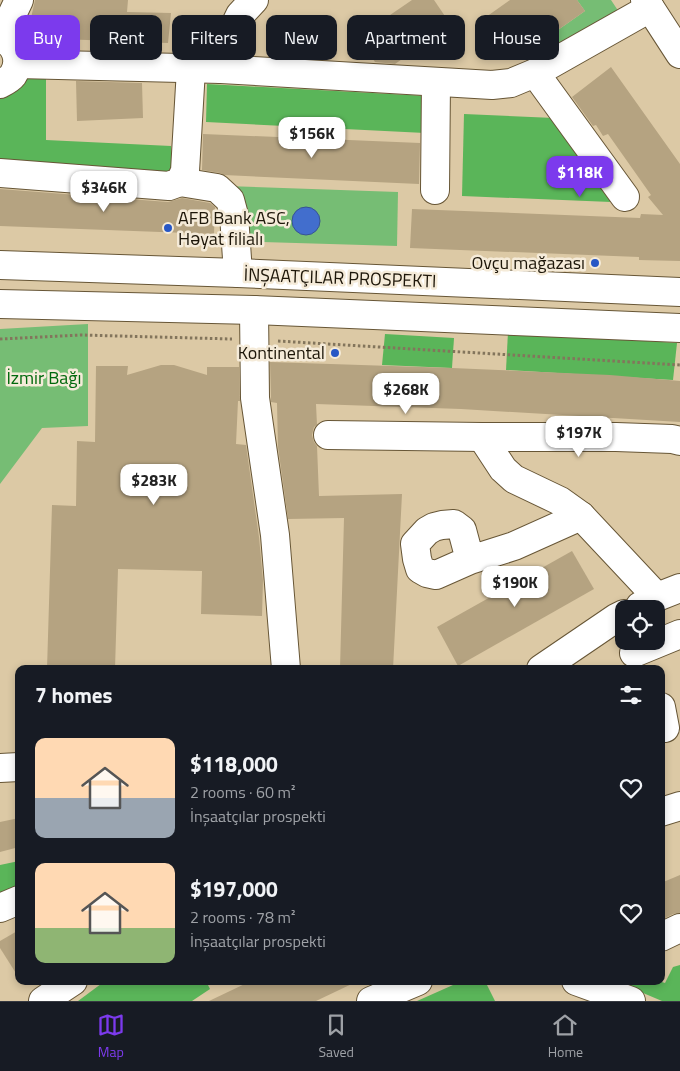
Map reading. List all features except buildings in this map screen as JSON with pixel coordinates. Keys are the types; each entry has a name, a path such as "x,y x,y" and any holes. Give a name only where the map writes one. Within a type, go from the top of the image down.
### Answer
{"main road":[{"path":"0,84 12,76 18,64 16,50 6,40 0,38 19,0"},
{"path":"221,69 229,38 240,15 254,0"},
{"path":"18,64 221,69 501,84 511,83 535,73 648,4 678,45"},
{"path":"180,182 185,171 191,69"},
{"path":"535,73 625,197"},
{"path":"435,190 436,82"},
{"path":"0,173 169,186 180,182 217,188 230,200 234,215 238,273"},
{"path":"0,265 680,292"},
{"path":"0,304 254,310 680,328"},
{"path":"254,310 255,398 275,535 286,665"},
{"path":"328,435 616,437 680,441"},
{"path":"482,437 503,469 514,479 560,501 581,516 625,600"},
{"path":"470,560 514,546 581,516"},
{"path":"665,631 680,634"},
{"path":"550,665 615,635"},
{"path":"0,768 15,767"},
{"path":"665,811 680,806"},
{"path":"0,908 15,902"},
{"path":"665,935 680,928"},
{"path":"43,1001 67,985"},
{"path":"371,1001 409,985"},
{"path":"587,985 631,1001"}],"path":[{"path":"0,339 81,335 254,339 680,365"}],"green space":[{"path":"577,0 611,0 619,12 559,51 559,29 585,11"},
{"path":"23,79 46,79 46,140 171,146 173,176 0,163 0,99"},
{"path":"207,84 427,96 425,133 206,122"},
{"path":"464,114 554,118 611,202 462,196"},
{"path":"226,186 398,192 397,246 224,241"},
{"name":"İzmir Bağı","path":"88,324 88,426 42,428 0,484 0,329"},
{"path":"508,332 677,343 673,380 506,370"},
{"path":"385,334 454,338 452,368 382,365"},
{"path":"15,862 15,892 0,898 0,865"},
{"path":"680,965 680,1001 662,1001 624,985 665,985 673,967"},
{"path":"100,985 208,985 210,989 192,1001 78,1001"},
{"path":"453,985 487,985 495,1001 417,1001"}],"water":[{"path":"306,207 316,211 320,221 316,231 306,235 296,231 292,221 296,211"}],"place":[{"name":"AFB Bank ASC, Həyat filialı","path":"168,228"},
{"name":"Ovçu mağazası","path":"595,263"},
{"name":"Kontinental","path":"335,353"}]}
